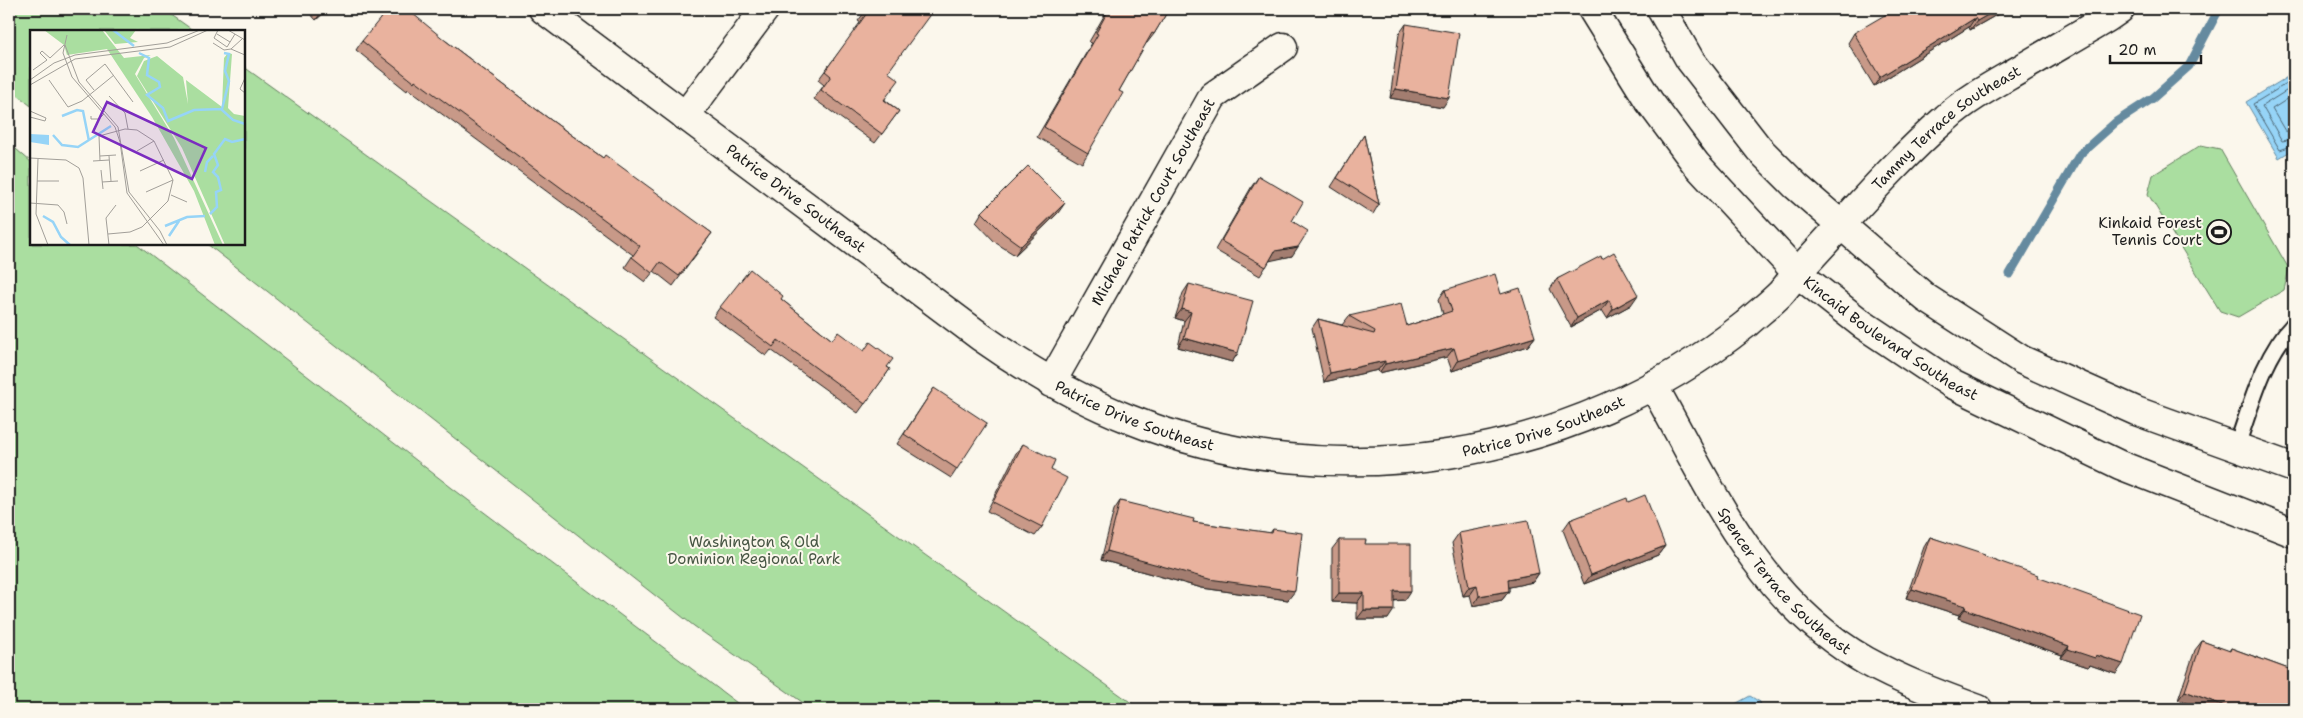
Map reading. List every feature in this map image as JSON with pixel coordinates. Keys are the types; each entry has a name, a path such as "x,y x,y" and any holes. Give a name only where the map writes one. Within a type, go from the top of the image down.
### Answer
{"street":[{"name":"Patrice Drive Southeast","path":"543,9 980,337 1051,383 1130,420 1213,446 1299,460 1342,462 1430,457 1515,441 1598,413 1653,385 1712,349 1746,323 1779,294 1797,272"},
{"path":"685,116 765,9"},
{"name":"Kincaid Boulevard Southeast","path":"1592,9 1649,101 1696,164 1797,272 1862,324 1952,384 2120,465 2294,533"},
{"path":"1661,9 1690,60 1759,149 1840,226 1926,298 2022,360 2136,411 2294,468"},
{"name":"Tammy Terrace Southeast","path":"1797,272 1948,116 1983,91 2120,9"},
{"name":"Michael Patrick Court Southeast","path":"1051,383 1213,96 1283,47"},
{"name":"Spencer Terrace Southeast","path":"1653,385 1741,543 1777,588 1816,626 1866,661 1913,685 1978,709"}],"lane":[{"path":"2236,448 2265,370 2277,345 2294,324"}],"green space":[{"path":"9,9 163,9 193,30 30,30 30,105 9,88"},
{"name":"Washington & Old Dominion Regional Park","path":"245,68 1140,709 812,709 694,626 208,245 245,245"},
{"path":"9,143 30,161 30,245 138,245 452,488 745,709 9,709"},
{"name":"Kinkaid Forest Tennis Court","path":"2201,145 2220,149 2289,269 2284,290 2238,317 2220,311 2148,194 2153,175"}],"water":[{"path":"2294,73 2294,149 2279,158 2246,102"},
{"path":"1750,696 1760,702 1762,709 1726,709"}],"building":[{"path":"388,9 407,9 533,107 603,158 605,155 712,233 679,276 660,262 652,273 632,257 640,246 415,80 414,82 362,41"},
{"path":"867,9 934,9 888,72 899,80 884,100 899,111 882,134 821,90 831,76 825,71 867,13 865,12"},
{"path":"1109,9 1169,9 1154,34 1152,33 1119,91 1123,93 1088,153 1044,127 1098,34 1096,33"},
{"path":"1895,9 1998,9 1977,21 1975,18 1880,77 1854,33"},
{"path":"1406,24 1459,33 1449,98 1396,89"},
{"path":"1364,135 1379,204 1337,178"},
{"path":"1028,166 1065,203 1021,246 1003,233 982,212"},
{"path":"1259,176 1303,202 1292,221 1308,231 1298,247 1275,251 1266,267 1221,241"},
{"path":"1614,252 1638,295 1613,309 1609,300 1577,318 1557,279 1601,256 1602,259"},
{"path":"750,269 783,296 781,299 832,340 838,332 864,351 870,342 893,359 887,367 890,369 865,404 778,340 773,347 720,307"},
{"path":"1495,274 1501,294 1520,288 1535,337 1458,361 1454,348 1385,364 1385,361 1330,373 1318,319 1374,334 1375,331 1349,316 1401,304 1407,326 1452,311 1445,290"},
{"path":"1189,284 1253,301 1238,353 1184,338 1191,312 1182,309"},
{"path":"934,388 987,423 957,469 904,434"},
{"path":"1023,444 1055,460 1051,470 1067,478 1042,527 993,502"},
{"path":"1645,495 1665,546 1591,575 1570,520 1627,498 1628,502"},
{"path":"1120,501 1194,519 1193,522 1272,533 1273,529 1302,533 1295,591 1209,579 1107,551"},
{"path":"1528,520 1539,573 1508,579 1509,591 1479,596 1477,585 1469,587 1459,533"},
{"path":"1930,537 1985,555 2038,575 2037,577 2140,614 2123,664 2096,655 2095,658 2068,649 2069,646 1965,609 1966,606 1912,589"},
{"path":"1339,540 1366,540 1365,544 1411,544 1411,591 1394,591 1394,610 1364,610 1364,593 1339,593"},
{"path":"2202,641 2230,651 2231,648 2294,671 2294,709 2233,709 2185,691"}],"waterway":[{"path":"2010,274 2080,154 2116,122 2153,98 2189,66 2219,9"}],"place":[{"name":"Kinkaid Forest Tennis Court","path":"2219,232"}]}
